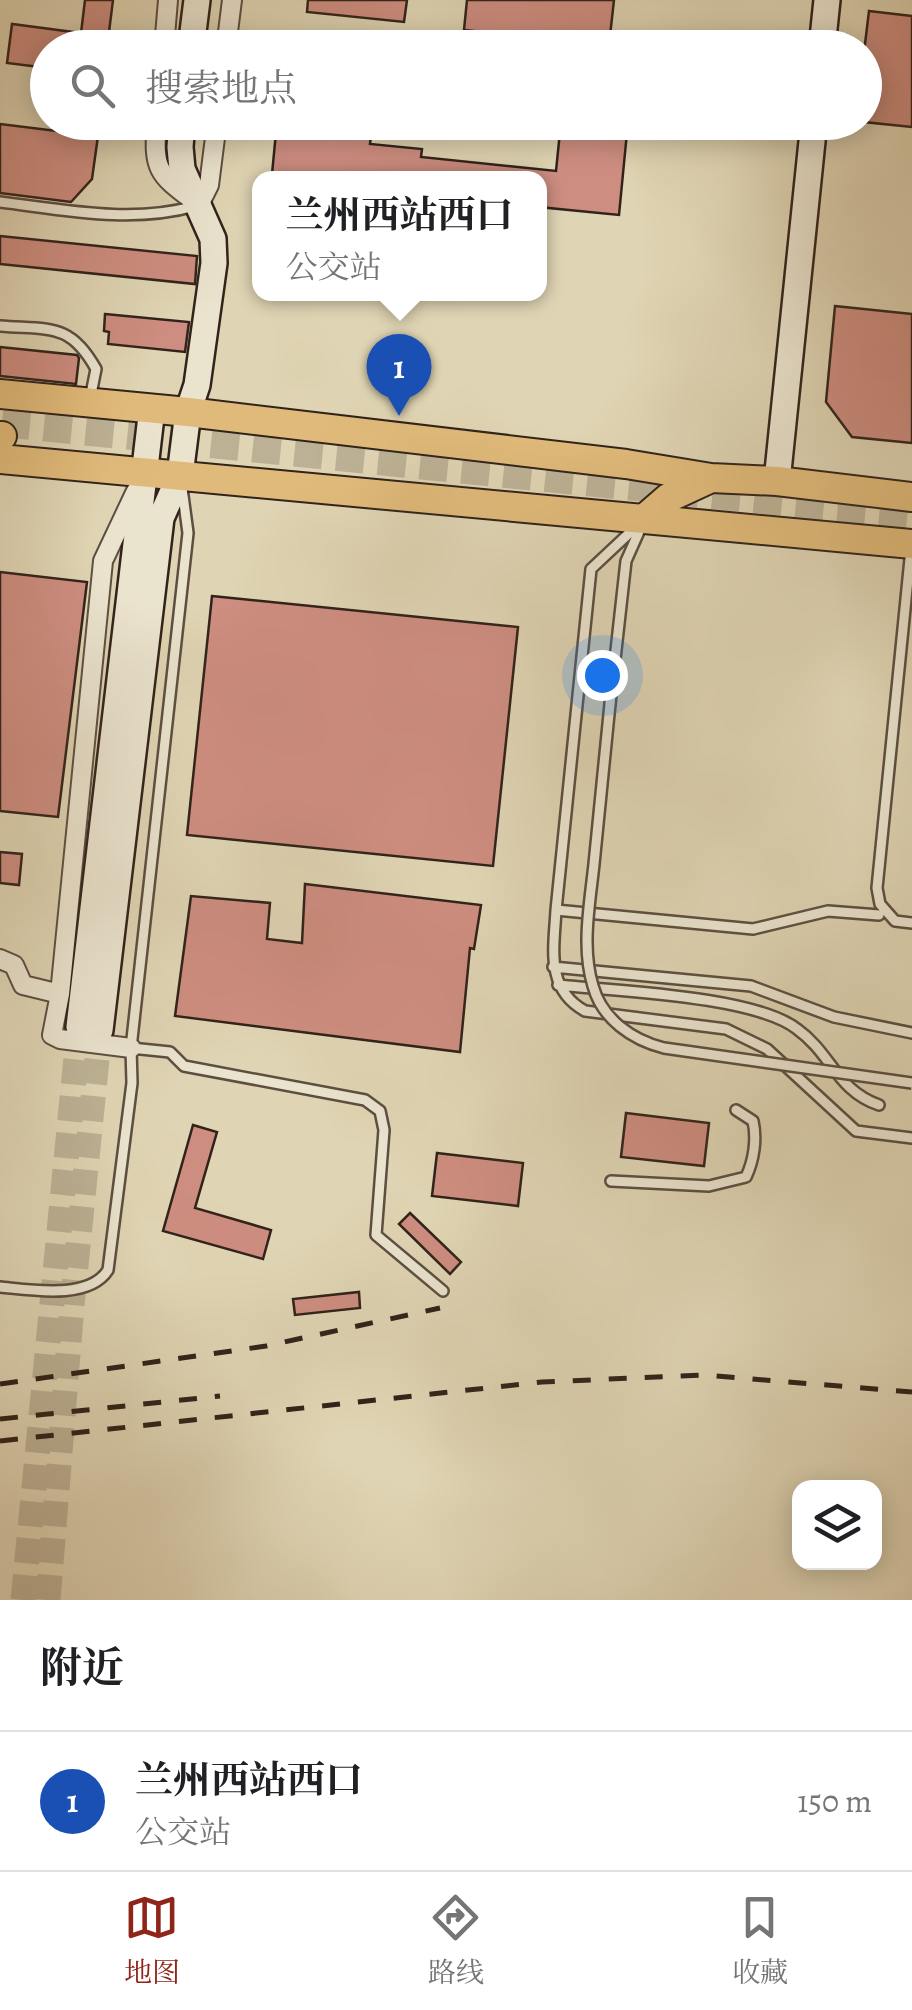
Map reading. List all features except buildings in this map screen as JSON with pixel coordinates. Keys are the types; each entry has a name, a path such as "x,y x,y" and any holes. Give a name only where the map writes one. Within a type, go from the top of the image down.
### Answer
{"main road":[{"path":"193,30 197,0"},
{"path":"824,30 826,0"},
{"path":"152,408 89,1028 160,518 180,476 214,263 213,239 182,169 181,140"},
{"path":"778,480 812,140"},
{"path":"0,394 188,412 626,464 710,478 778,480 912,496"},
{"path":"1,435 145,472 912,544"},
{"path":"645,518 682,490 710,478"}],"street":[{"path":"166,30 168,0"},
{"path":"228,30 232,0"},
{"path":"155,140 154,156 164,178 199,205 209,185 214,140"},
{"path":"131,1048 60,1039 52,1034 60,994 103,561 145,472"},
{"path":"0,959 14,965 22,985 60,994"}],"lane":[{"path":"0,202 116,216 174,212 199,205"},
{"path":"0,326 63,331 84,348 96,369 89,402"},
{"path":"0,1287 86,1288 105,1276 132,1083 131,1048 188,533 180,476"},
{"path":"645,518 626,561 610,704 588,930 593,990 604,1009 643,1043 912,1082"},
{"path":"645,518 591,569 556,910 553,967 558,984 564,996 584,1010 726,1030 767,1049 856,1131 912,1138"},
{"path":"912,544 877,888 880,904 896,921 912,923"},
{"path":"556,910 753,929 828,911 880,915"},
{"path":"553,967 751,986 834,1017 912,1034"},
{"path":"558,984 755,1008 796,1027 829,1059 847,1089 879,1105"},
{"path":"131,1048 170,1052 184,1066 365,1100 380,1110 384,1130 376,1235 442,1291"},
{"path":"611,1181 709,1186 746,1177 752,1164 755,1132 753,1121 736,1110"}],"tunnel":[{"path":"2,423 912,515"},
{"path":"23,1600 79,1027"},
{"path":"48,1600 100,1030"}],"railway":[{"path":"0,1384 266,1346 440,1308"},
{"path":"0,1441 542,1382 703,1375 912,1392"},
{"path":"0,1419 220,1396"}],"place":[{"name":"兰州西站西口","path":"399,416"}]}
